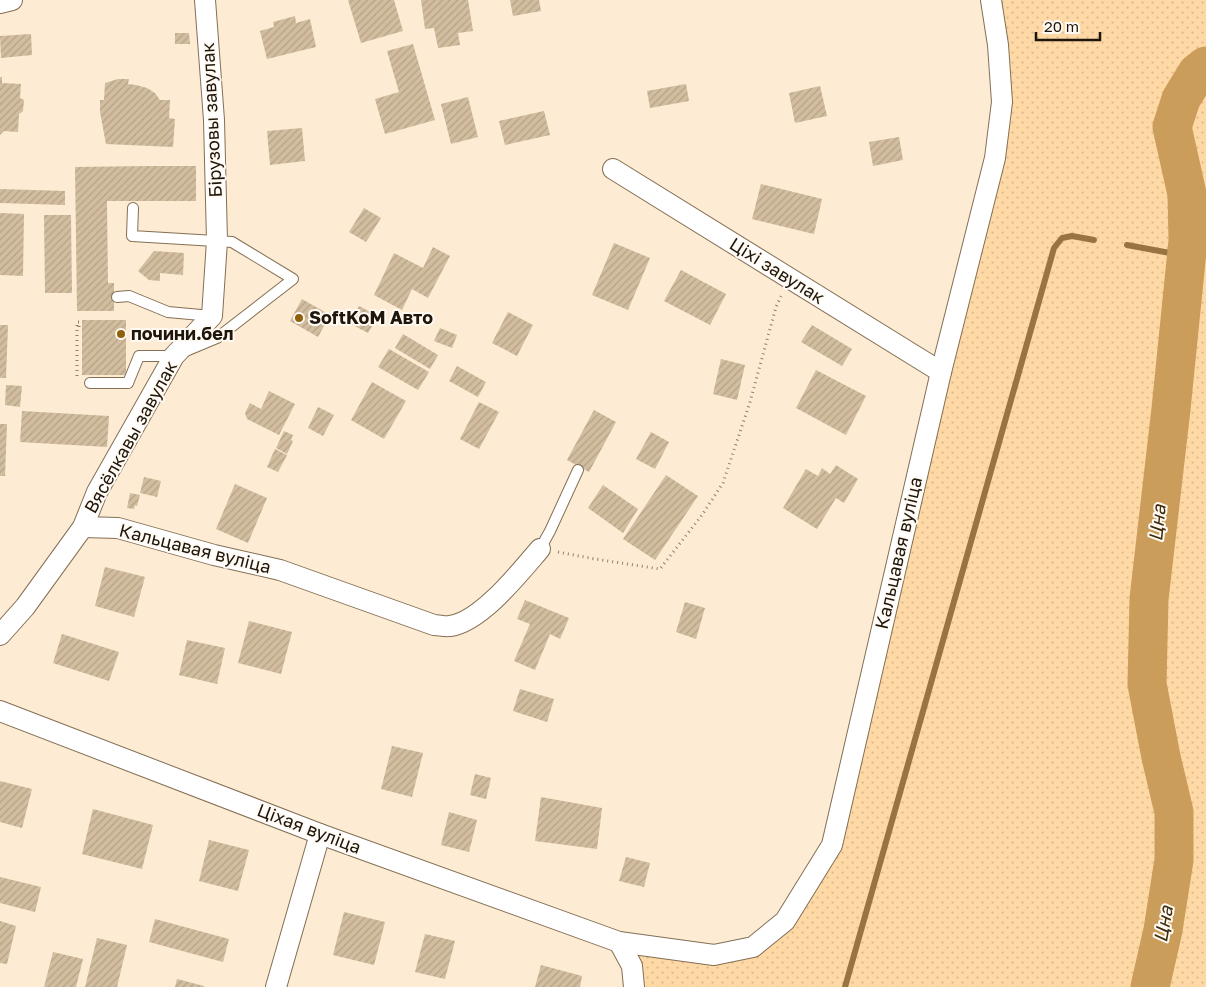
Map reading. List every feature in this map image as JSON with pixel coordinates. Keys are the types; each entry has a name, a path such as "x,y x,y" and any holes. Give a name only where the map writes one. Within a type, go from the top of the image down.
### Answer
{"street":[{"path":"0,3 12,0"},
{"name":"Бірузовы завулак","path":"205,0 214,120 217,241"},
{"name":"Кальцавая вуліца","path":"620,942 714,955 754,948 785,922 832,845 941,372 995,158 1002,102 998,45 991,0"},
{"name":"Ціхі завулак","path":"613,169 941,372"},
{"path":"212,316 217,241"},
{"name":"Вясёлкавы завулак","path":"83,526 97,492 174,356 212,316"},
{"path":"0,635 26,607 83,526"},
{"name":"Кальцавая вуліца","path":"83,526 118,528 214,555 280,570 434,625 450,626 466,620 490,603 540,549"},
{"name":"Ціхая вуліца","path":"0,711 320,834 620,942"},
{"path":"276,987 320,834"},
{"path":"620,942 632,966 634,987"}],"lane":[{"path":"90,383 128,383 139,356 174,356 217,338 293,279 232,242 132,236 132,208"},
{"path":"117,296 129,296 168,312 212,316"},
{"path":"540,549 578,470"}],"path":[{"path":"540,549 660,569 702,515 723,483 750,402 776,308 790,278"},
{"path":"82,328 79,328 79,322 77,322 77,383 90,383"}],"shaded area":[{"path":"991,0 1206,0 1206,987 634,987 619,942 753,947 832,845 995,158"}],"building":[{"path":"348,0 394,0 403,31 361,43"},
{"path":"421,0 468,0 473,31 458,33 460,45 438,48 434,28 425,29"},
{"path":"510,0 539,0 541,11 513,16"},
{"path":"295,16 296,23 310,19 316,47 267,59 260,31 274,27 273,22"},
{"path":"175,33 189,33 190,44 175,44"},
{"path":"31,34 32,55 1,58 0,36"},
{"path":"413,44 435,120 385,134 375,99 399,92 387,51"},
{"path":"0,77 2,77 2,83 21,84 20,98 24,100 23,111 19,114 18,132 4,131 0,135"},
{"path":"118,79 129,79 128,84 147,88 155,93 160,100 170,100 169,118 175,119 173,147 106,144 100,112 100,100 104,100 105,83"},
{"path":"686,84 689,101 650,108 647,91"},
{"path":"820,86 827,116 795,123 789,93"},
{"path":"468,97 478,137 451,144 441,104"},
{"path":"544,111 550,135 505,145 499,121"},
{"path":"302,128 305,161 270,165 267,131"},
{"path":"899,137 903,160 873,166 869,142"},
{"path":"196,166 196,201 107,201 108,283 114,283 114,311 77,311 75,167"},
{"path":"761,184 822,199 814,234 752,219"},
{"path":"0,189 65,191 65,205 0,203"},
{"path":"364,208 381,218 366,242 349,232"},
{"path":"0,213 24,214 23,276 0,275"},
{"path":"44,215 71,215 72,293 45,293"},
{"path":"614,243 650,258 628,310 592,295"},
{"path":"433,247 450,256 428,298 412,289 402,310 374,295 394,253 423,268"},
{"path":"154,251 184,253 183,275 160,273 160,281 149,280 138,271"},
{"path":"681,270 726,294 710,325 664,301"},
{"path":"302,299 330,315 318,337 290,321"},
{"path":"359,306 378,316 368,333 349,323"},
{"path":"508,312 533,325 517,356 492,343"},
{"path":"82,320 126,320 126,375 82,375"},
{"path":"0,325 8,325 6,378 0,378"},
{"path":"812,325 852,349 842,366 801,342"},
{"path":"440,328 457,335 452,348 434,341"},
{"path":"403,334 438,355 430,369 395,348"},
{"path":"389,349 429,372 418,390 378,367"},
{"path":"721,359 745,365 737,400 713,394"},
{"path":"457,366 486,382 478,397 449,381"},
{"path":"816,370 866,396 846,435 796,408"},
{"path":"372,382 406,401 384,439 351,420"},
{"path":"6,385 22,386 20,407 5,405"},
{"path":"269,391 295,404 279,435 247,419 245,413 250,403 261,409"},
{"path":"479,402 499,412 479,449 460,439"},
{"path":"318,407 334,415 323,436 308,428"},
{"path":"594,410 616,422 589,472 567,460"},
{"path":"22,411 109,416 107,447 20,442"},
{"path":"0,424 7,424 5,476 0,476"},
{"path":"284,431 293,435 291,440 293,441 287,454 276,448"},
{"path":"651,432 669,442 655,469 636,459"},
{"path":"275,449 287,455 278,472 267,467"},
{"path":"836,465 858,479 844,503 836,498 817,529 783,508 806,469 818,476 822,468 830,474"},
{"path":"666,475 698,496 655,560 623,539"},
{"path":"144,477 161,481 157,497 140,493"},
{"path":"235,484 267,498 248,543 216,529"},
{"path":"603,485 638,509 623,533 588,508"},
{"path":"130,493 140,495 137,506 135,505 134,509 127,508"},
{"path":"105,567 145,577 134,617 95,606"},
{"path":"525,600 569,618 560,639 550,634 535,670 514,661 530,624 517,619"},
{"path":"685,602 705,608 696,639 676,632"},
{"path":"249,621 292,632 281,674 238,663"},
{"path":"62,634 119,652 109,681 53,663"},
{"path":"187,640 225,648 217,684 179,675"},
{"path":"520,689 554,699 547,722 513,711"},
{"path":"392,746 423,753 412,797 381,789"},
{"path":"475,774 491,778 486,799 470,795"},
{"path":"0,781 32,789 22,828 0,822"},
{"path":"541,797 602,808 597,849 535,841"},
{"path":"93,809 153,825 142,869 82,854"},
{"path":"449,812 477,820 469,852 441,845"},
{"path":"209,840 249,850 238,891 199,881"},
{"path":"626,857 650,863 644,887 619,881"},
{"path":"0,877 41,887 35,912 0,903"},
{"path":"344,912 385,922 374,965 333,955"},
{"path":"155,919 229,939 223,962 149,942"},
{"path":"0,921 16,926 7,964 0,963"},
{"path":"425,934 455,941 445,979 415,972"},
{"path":"97,938 127,945 117,987 85,987"},
{"path":"53,952 83,959 76,987 44,987"},
{"path":"541,965 582,976 580,987 535,987"},
{"path":"177,979 204,986 204,987 175,987"}],"waterway":[{"name":"Цна","path":"1150,987 1163,930 1174,860 1174,812 1147,684 1149,599 1188,241 1187,194 1172,127 1181,99 1197,73 1206,66"},
{"path":"845,987 1054,248 1062,238 1072,236 1094,240"},
{"path":"1127,245 1186,256"}],"place":[{"name":"SoftKoM Авто","path":"299,318"},
{"name":"почини.бел","path":"121,334"}]}
